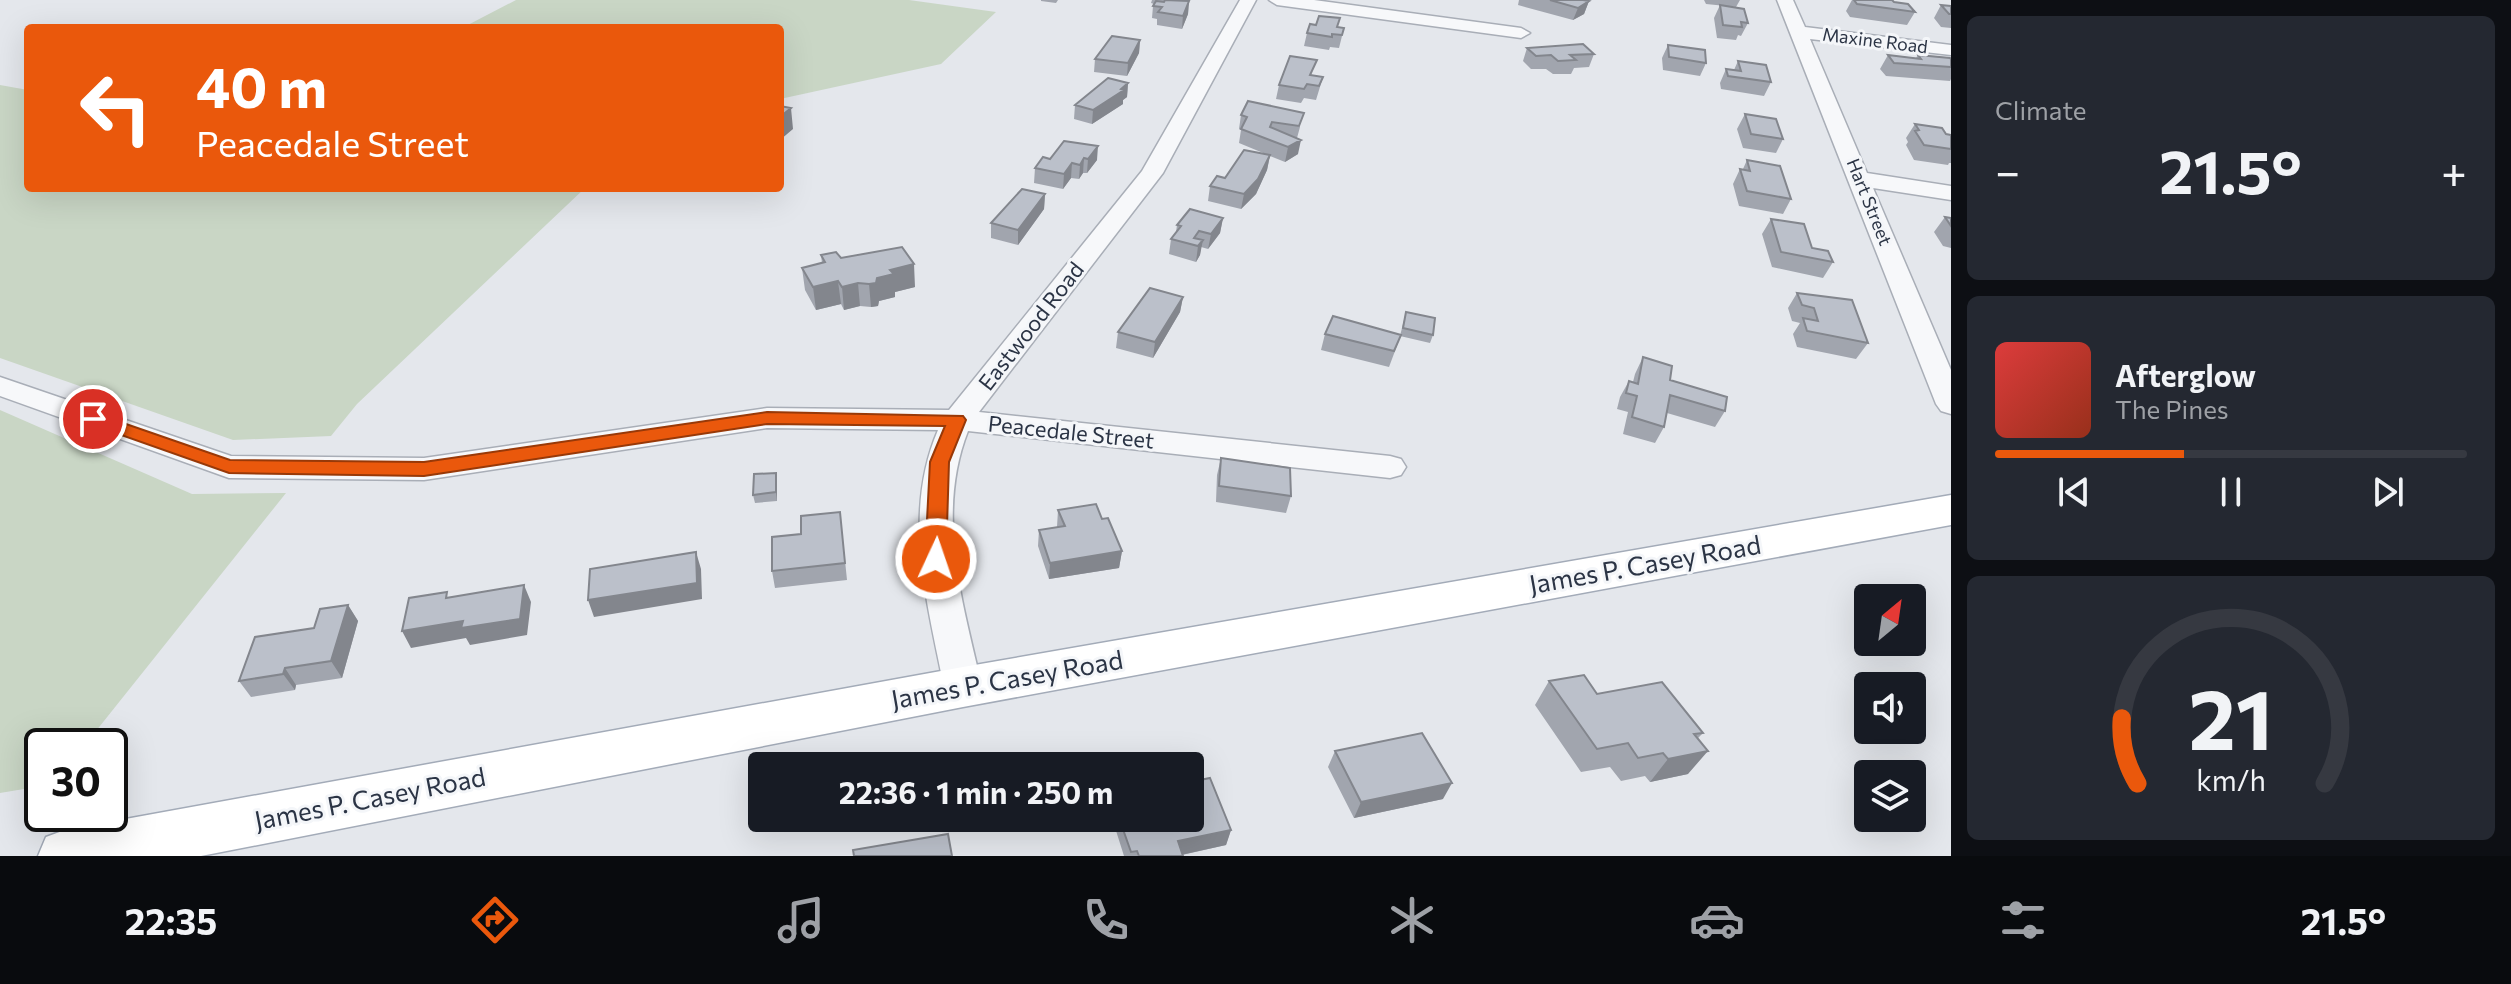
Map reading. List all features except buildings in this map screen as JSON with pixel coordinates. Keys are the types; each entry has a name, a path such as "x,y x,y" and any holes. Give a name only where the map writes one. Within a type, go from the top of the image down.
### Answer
{"main road":[{"name":"James P. Casey Road","path":"65,856 963,687 1951,510"}],"street":[{"name":"Eastwood Road","path":"963,687 936,559 940,462 957,420 1152,173 1248,0"},
{"path":"1277,0 1521,33"},
{"name":"Hart Street","path":"1785,0 1951,404"},
{"name":"Maxine Road","path":"1799,32 1951,50"},
{"path":"1860,179 1951,193"},
{"name":"Peacedale Street","path":"0,386 229,467 424,469 767,418 957,420 1390,467"}],"green space":[{"path":"516,0 909,0 996,12 941,64 784,98 784,24 470,24"},
{"path":"0,85 24,89 24,192 581,192 357,404 331,436 233,440 0,358"},
{"path":"0,410 192,494 286,493 98,728 24,728 24,789 0,793"}],"route":[{"path":"93,419 229,467 424,469 767,418 957,420 940,462 936,559"}]}
